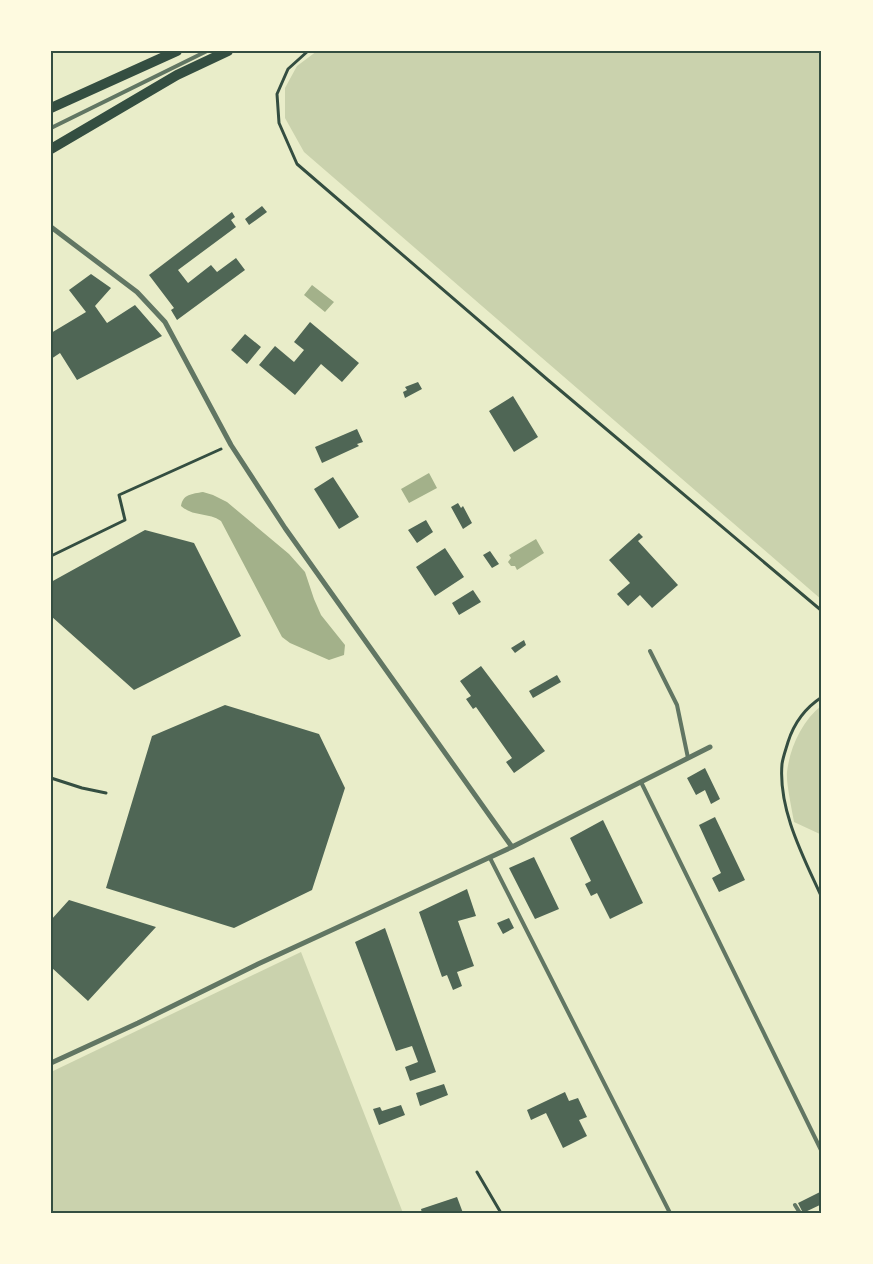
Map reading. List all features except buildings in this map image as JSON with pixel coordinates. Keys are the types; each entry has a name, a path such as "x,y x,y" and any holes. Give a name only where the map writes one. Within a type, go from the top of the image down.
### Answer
{"main road":[{"path":"51,149 177,75 228,51"},
{"path":"51,108 170,53"}],"street":[{"path":"51,227 137,292 165,322 231,445 285,528 512,847"},
{"path":"51,1063 258,964 490,858 710,747"}],"lane":[{"path":"51,128 207,51"},
{"path":"650,651 677,705 688,758"},
{"path":"641,782 822,1152"},
{"path":"490,858 670,1213"},
{"path":"795,1205 800,1213"}],"path":[{"path":"308,51 288,69 277,94 279,123 297,164 534,368 822,611"},
{"path":"51,556 125,520 119,495 231,445"},
{"path":"822,697 798,718 782,762 782,783 792,831 822,898"},
{"path":"51,778 106,793"},
{"path":"477,1172 501,1213"}],"shaded area":[{"path":"317,51 822,51 822,600 304,152 285,118 285,88 297,66"},
{"path":"312,285 334,302 325,312 304,295"},
{"path":"429,473 437,488 409,503 401,489"},
{"path":"203,492 227,502 289,554 305,572 321,615 345,645 344,655 329,660 290,643 282,637 221,521 211,516 190,512 181,506 186,497"},
{"path":"536,539 544,553 517,570 515,566 511,566 508,562 511,558 509,555"},
{"path":"822,705 822,835 794,822 788,790 787,772 791,753 798,735 815,711"},
{"path":"301,952 403,1213 51,1213 51,1072"}]}
